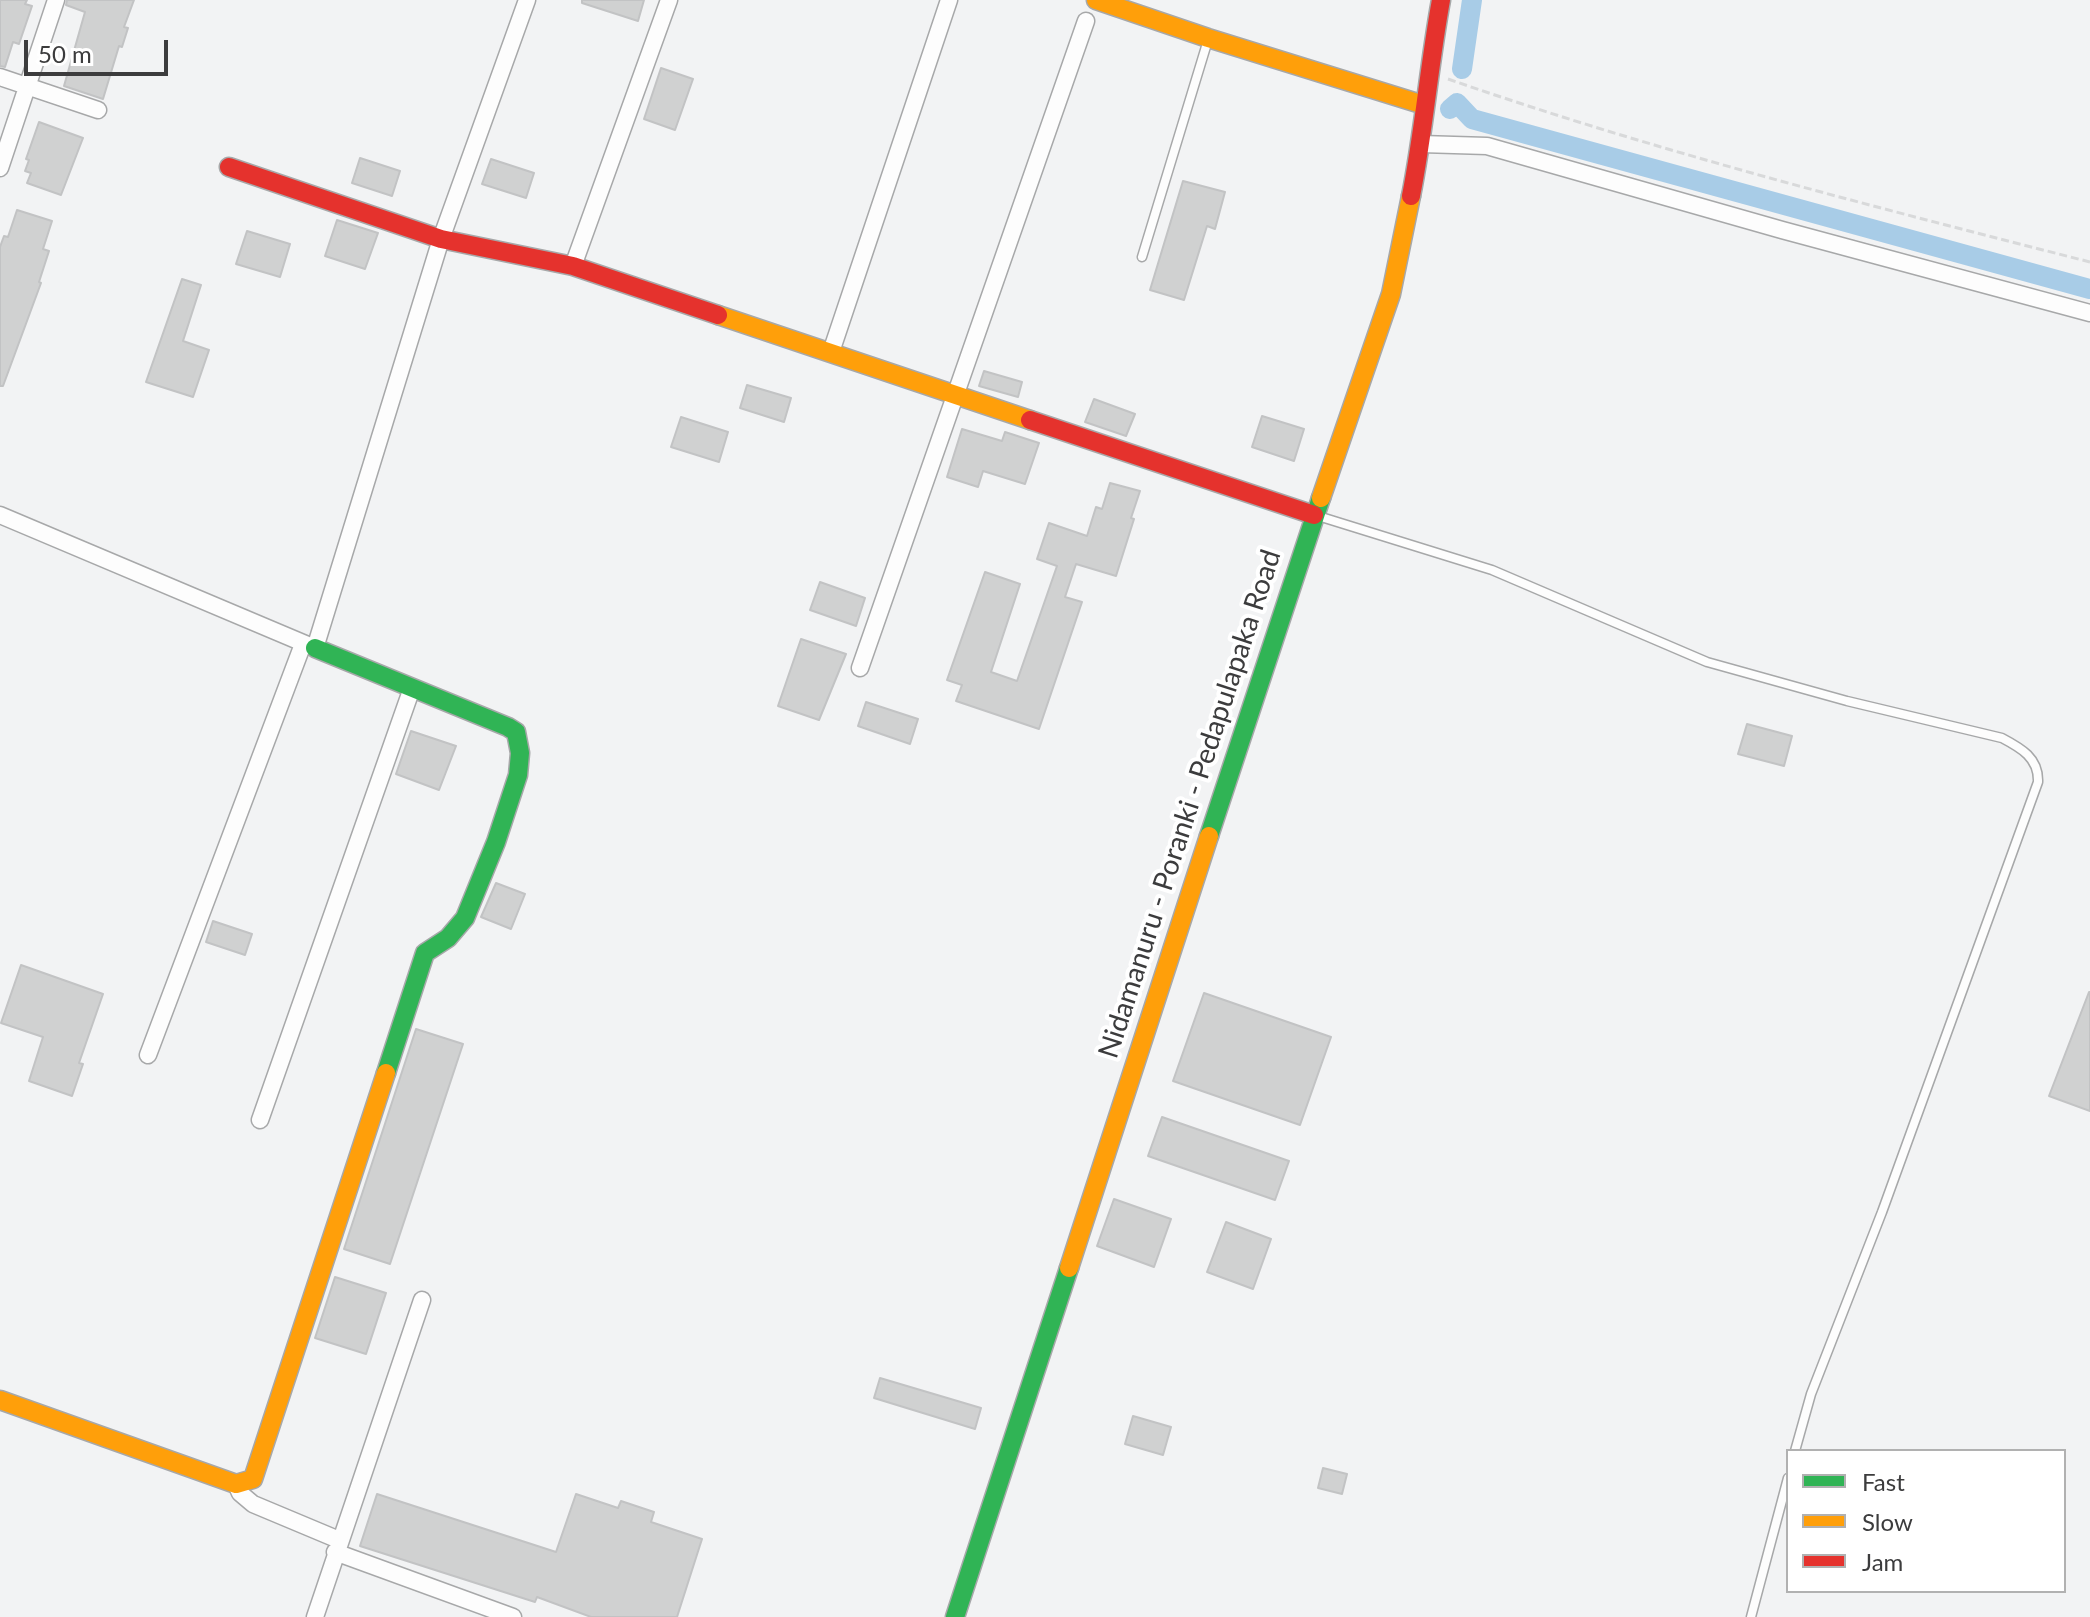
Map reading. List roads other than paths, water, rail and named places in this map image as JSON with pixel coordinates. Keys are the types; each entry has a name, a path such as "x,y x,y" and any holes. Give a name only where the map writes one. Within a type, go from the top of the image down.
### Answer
{"street":[{"path":"0,168 56,0"},
{"path":"148,1055 309,646 441,239 527,0"},
{"path":"573,266 669,0"},
{"path":"831,352 949,0"},
{"path":"1096,0 1424,105"},
{"name":"Nidamanuru - Poranki - Pedapulapaka Road","path":"955,1617 1314,515 1391,294 1421,144 1428,72 1441,0"},
{"path":"860,668 1086,21"},
{"path":"0,77 98,110"},
{"path":"1421,144 1487,146 2090,313"},
{"path":"229,167 441,239 573,266 1314,515"},
{"path":"0,515 516,732 520,753 518,775 496,842 465,918 448,938 425,953 253,1479 236,1484 0,1400"},
{"path":"260,1120 412,688"},
{"path":"315,1617 422,1300"},
{"path":"236,1484 240,1493 253,1504 337,1546 513,1617"}],"lane":[{"path":"1142,257 1208,38"},
{"path":"1314,515 1492,570 1707,662 1847,701 2002,738 2032,758 2038,770 2038,782 1882,1212 1811,1394 1796,1449"},
{"path":"1751,1617 1786,1486"}],"waterway":[{"path":"1462,69 1472,0"},
{"path":"1450,109 1457,103 1472,119 2090,289"}]}
